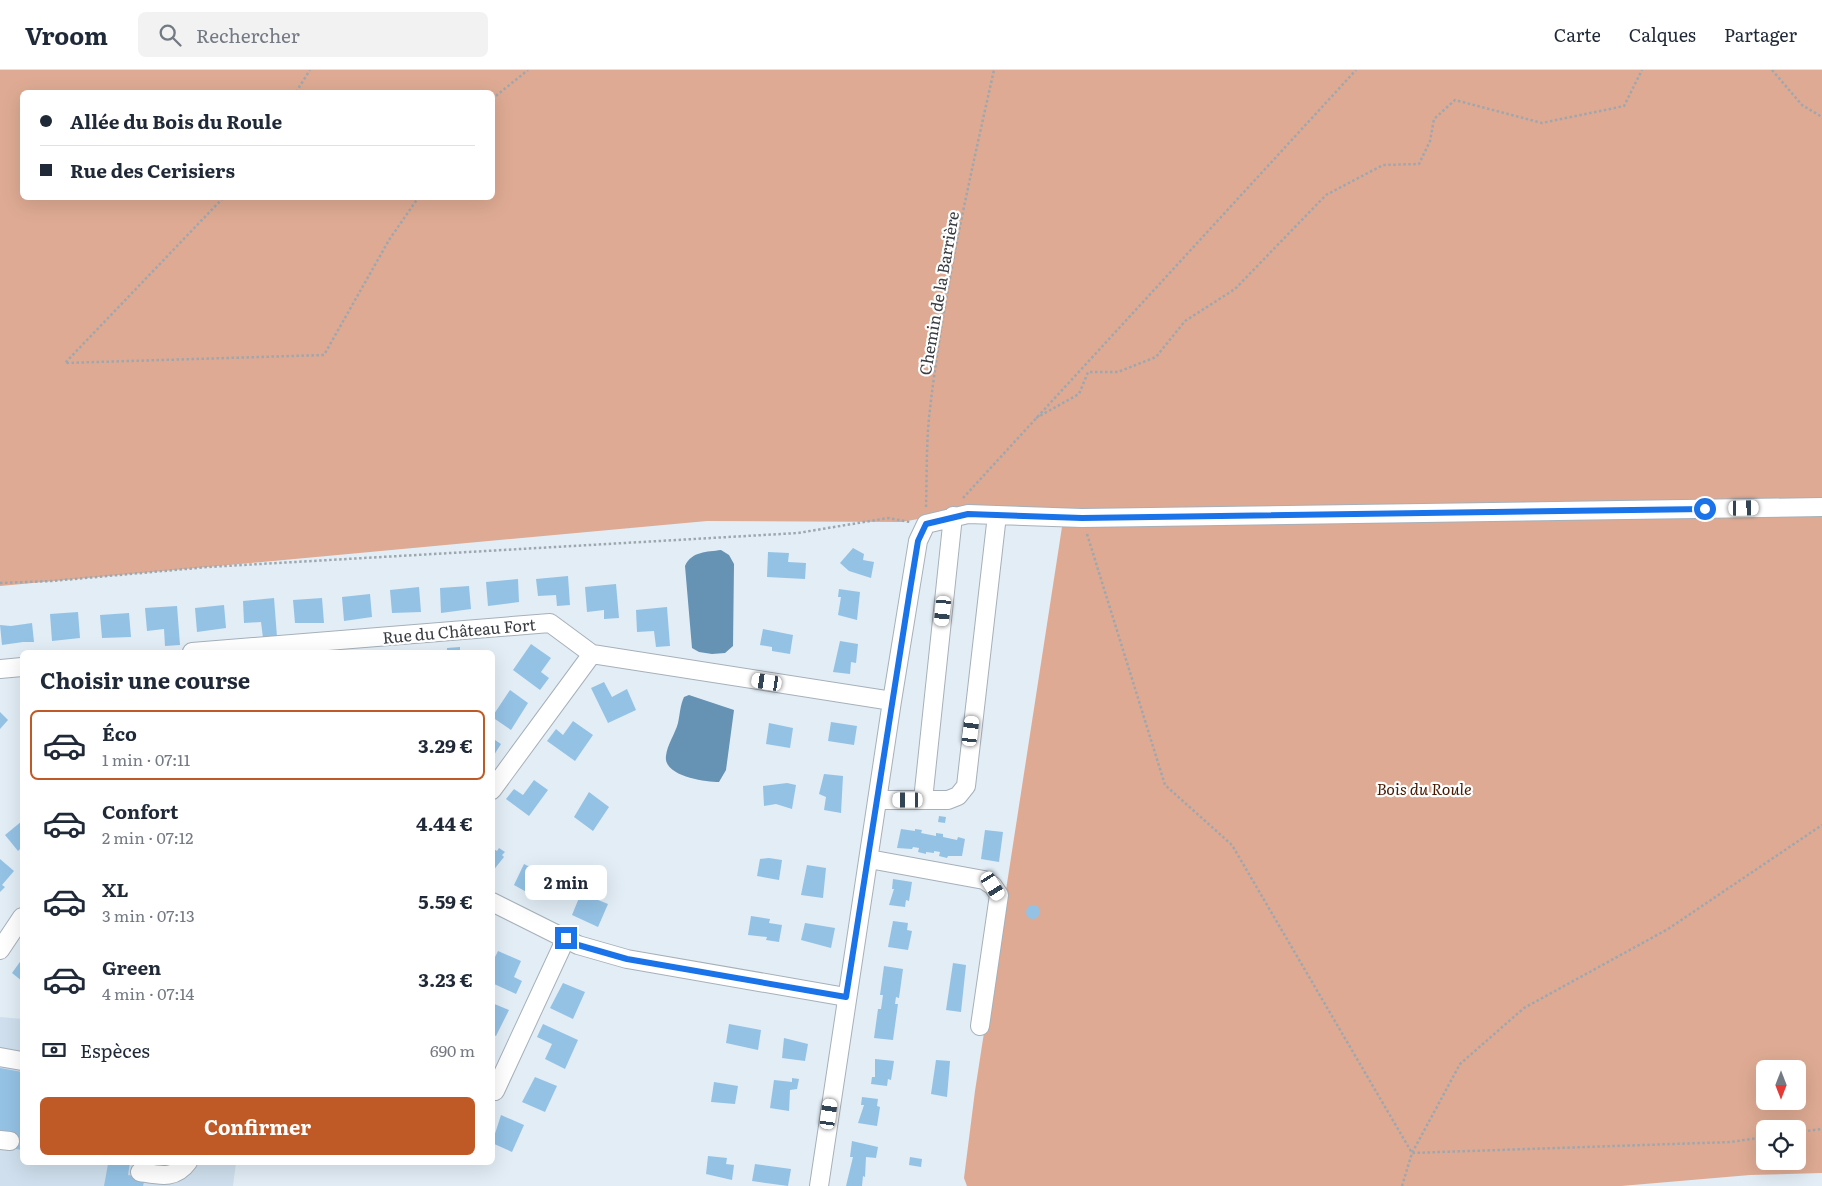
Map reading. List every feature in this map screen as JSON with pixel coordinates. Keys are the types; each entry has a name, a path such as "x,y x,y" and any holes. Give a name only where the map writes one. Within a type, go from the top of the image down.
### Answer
{"street":[{"path":"819,1186 892,701 918,541 926,524 968,514 1082,518 1822,507"},
{"path":"878,800 948,800 958,796 966,786 996,516"},
{"path":"923,800 949,517"},
{"name":"Rue du Château Fort","path":"216,650 550,622 592,654 892,701"},
{"path":"495,786 592,654"},
{"path":"0,668 20,667"},
{"path":"869,859 984,880 993,886 999,895 980,1026"},
{"path":"495,903 578,945 627,959 846,997"},
{"path":"0,950 20,920"},
{"path":"495,1091 566,938"},
{"path":"0,1056 20,1061"},
{"path":"140,1172 164,1176 177,1174 185,1165"}],"path":[{"path":"297,90 310,70"},
{"path":"495,97 528,70"},
{"name":"Chemin de la Barrière","path":"926,524 930,410 963,210 994,70"},
{"path":"949,517 1036,418 1356,70"},
{"path":"1036,418 1079,394 1088,372 1118,372 1156,357 1185,321 1235,289 1326,194 1383,165 1419,164 1430,141 1434,119 1455,100 1542,123 1624,106 1642,70"},
{"path":"1772,70 1802,105 1822,117"},
{"path":"221,200 65,363 324,355 389,240 417,200"},
{"path":"0,583 52,581 218,567 798,533 888,518 926,524"},
{"path":"1082,518 1166,785 1232,845 1412,1153"},
{"path":"1402,1186 1412,1153 1460,1064 1524,1008 1668,928 1822,826"},
{"path":"1806,1131 1822,1129"},
{"path":"1412,1153 1730,1142 1756,1138"}],"shaded area":[{"path":"0,1017 20,1019 20,1165 236,1165 233,1186 0,1186"}],"green space":[{"name":"Bois du Roule","path":"0,70 1822,70 1822,1173 1750,1175 1621,1186 967,1186 964,1178 975,1091 1064,514 977,509 901,522 707,521 0,586"}],"water":[{"path":"721,550 729,555 734,564 733,646 725,653 712,654 699,652 692,648 685,566 696,555"},
{"path":"689,695 734,710 726,770 719,782 704,781 686,776 678,773 667,763 666,756 669,744 678,723 683,700 684,697"}],"building":[{"path":"853,548 864,554 863,560 874,562 871,578 849,571 840,563"},
{"path":"768,552 789,553 788,562 806,563 805,579 767,577"},
{"path":"568,576 570,605 557,606 556,595 538,596 536,579"},
{"path":"518,579 519,602 488,606 486,582"},
{"path":"616,584 619,618 604,619 604,610 587,612 585,587"},
{"path":"469,586 471,609 441,613 440,588"},
{"path":"419,587 421,612 392,613 390,590"},
{"path":"839,589 860,592 857,620 838,615 841,597 838,597"},
{"path":"370,594 372,617 344,621 342,597"},
{"path":"274,598 277,637 263,638 261,622 244,623 243,601"},
{"path":"322,598 324,623 295,623 293,600"},
{"path":"224,605 226,628 197,632 195,608"},
{"path":"177,606 180,645 165,646 164,629 147,631 145,608"},
{"path":"667,607 670,646 656,647 654,631 637,632 636,610"},
{"path":"78,612 80,638 52,641 50,614"},
{"path":"129,613 131,637 102,638 100,615"},
{"path":"32,623 34,642 2,645 0,625 11,626"},
{"path":"763,629 793,635 790,654 772,651 772,647 760,645"},
{"path":"840,641 858,644 856,663 851,662 850,674 833,672"},
{"path":"531,644 551,658 541,672 549,678 540,690 513,670"},
{"path":"460,647 460,650 447,650 447,648"},
{"path":"604,682 612,697 627,689 636,710 608,723 591,688"},
{"path":"510,690 528,703 511,730 495,719 495,712"},
{"path":"0,712 8,720 0,729"},
{"path":"573,721 593,735 575,761 547,741 556,729 563,735"},
{"path":"831,722 857,726 854,745 828,741"},
{"path":"769,723 793,728 790,748 766,744"},
{"path":"495,740 501,744 495,753"},
{"path":"824,774 843,776 841,813 824,810 826,797 819,794"},
{"path":"534,780 548,790 529,816 506,799 514,789 523,795"},
{"path":"787,783 796,785 792,809 776,804 764,806 763,786"},
{"path":"589,792 609,807 593,831 574,817"},
{"path":"939,816 946,817 945,823 938,822"},
{"path":"20,823 20,849 18,851 5,835"},
{"path":"901,829 922,830 921,833 936,836 936,833 943,834 943,837 957,840 958,837 965,839 962,856 948,856 947,858 939,856 940,852 926,852 926,854 918,852 919,848 897,848"},
{"path":"985,830 1003,832 999,862 981,859"},
{"path":"499,848 505,852 502,855 504,857 495,868 495,850 497,851"},
{"path":"0,859 14,871 2,885 5,887 0,892"},
{"path":"760,859 782,860 779,880 757,876"},
{"path":"524,864 549,877 539,899 514,885"},
{"path":"807,865 826,868 823,898 801,895"},
{"path":"893,879 912,882 909,901 906,900 905,907 889,905 894,889 892,889"},
{"path":"581,893 608,904 598,927 572,915"},
{"path":"1030,905 1036,905 1040,912 1036,919 1030,919 1026,915 1026,909"},
{"path":"751,916 770,919 769,923 782,925 779,942 766,940 767,937 748,935"},
{"path":"893,921 908,923 907,930 912,931 908,950 888,947"},
{"path":"805,923 835,928 831,948 801,940"},
{"path":"498,951 521,961 514,977 522,981 516,994 495,984 495,957"},
{"path":"20,962 20,979 12,973"},
{"path":"953,963 966,965 961,1012 946,1010"},
{"path":"884,966 903,969 899,998 896,997 895,1004 898,1004 893,1040 874,1038 878,1009 881,1009 883,995 880,995"},
{"path":"563,983 585,992 573,1019 550,1008"},
{"path":"495,1004 509,1010 495,1036"},
{"path":"543,1024 578,1040 565,1069 545,1059 552,1044 537,1037"},
{"path":"729,1024 761,1030 758,1050 726,1043"},
{"path":"784,1038 808,1044 805,1061 782,1058"},
{"path":"875,1059 894,1061 891,1080 888,1079 887,1086 871,1084 872,1077 875,1077"},
{"path":"936,1060 950,1061 947,1097 931,1094"},
{"path":"0,1068 20,1072 20,1150 10,1148 0,1134"},
{"path":"535,1077 557,1086 545,1112 522,1102"},
{"path":"792,1078 799,1079 797,1089 790,1090 789,1111 770,1108 774,1080 792,1082"},
{"path":"714,1082 738,1086 735,1104 711,1102"},
{"path":"862,1097 878,1099 877,1106 880,1107 877,1126 858,1123 864,1105 861,1105"},
{"path":"501,1115 524,1125 512,1152 495,1144 495,1134"},
{"path":"852,1141 878,1147 876,1158 866,1157 865,1177 863,1176 862,1186 846,1186 853,1157 850,1157"},
{"path":"708,1156 727,1158 726,1164 734,1165 732,1180 706,1174"},
{"path":"910,1157 922,1159 921,1167 909,1165"},
{"path":"755,1164 791,1169 788,1186 752,1181"},
{"path":"108,1165 130,1165 128,1175 145,1178 143,1186 104,1186"}],"route":[{"path":"566,938 578,945 627,959 846,997 918,541 926,524 968,514 1082,518 1705,509"}]}
